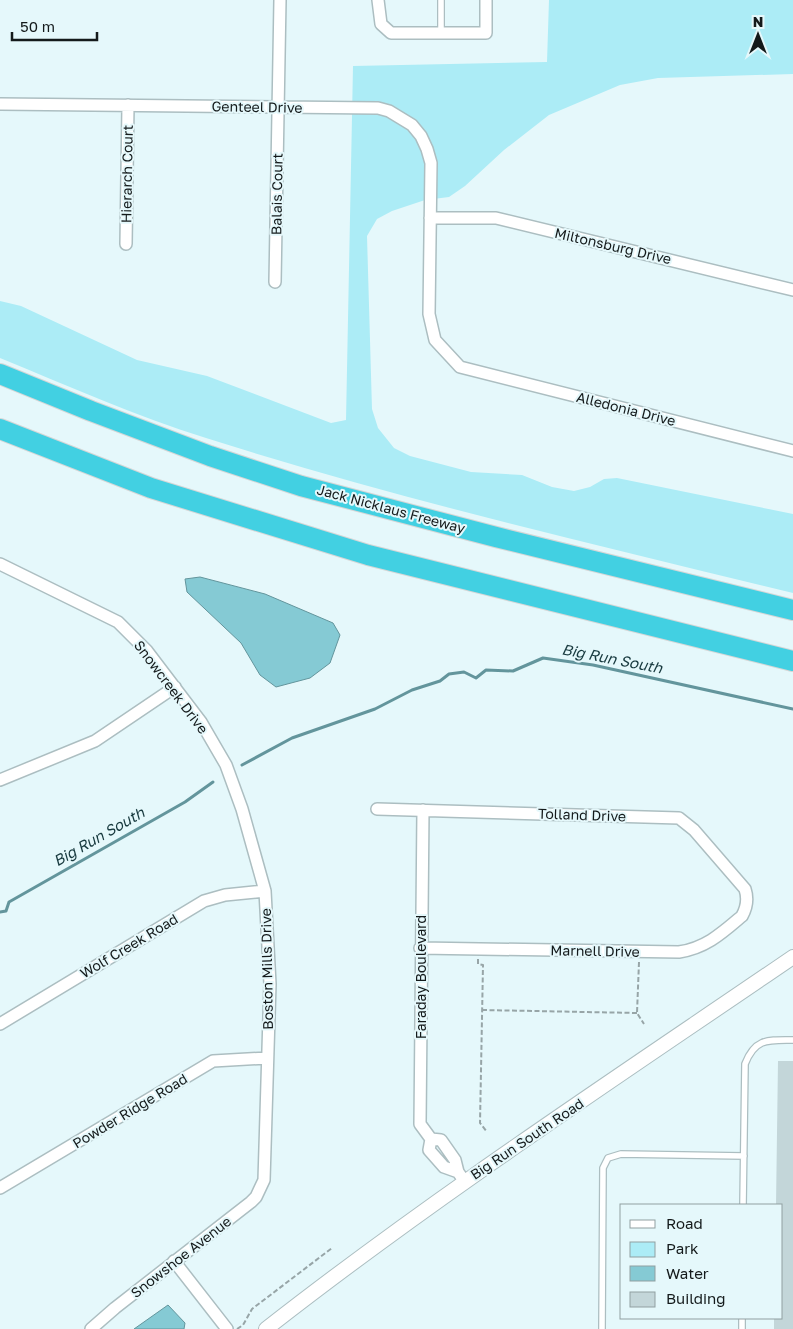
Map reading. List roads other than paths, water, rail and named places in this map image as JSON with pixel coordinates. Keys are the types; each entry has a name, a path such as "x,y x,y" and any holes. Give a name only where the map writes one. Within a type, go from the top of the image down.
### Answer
{"highway":[{"name":"Jack Nicklaus Freeway","path":"0,374 91,412 210,456 301,486 496,537 793,610"},
{"path":"0,429 151,488 368,555 793,661"}],"street":[{"name":"Balais Court","path":"275,282 280,0"},
{"path":"378,0 381,24 391,33 486,33 486,0"},
{"name":"Genteel Drive","path":"0,104 378,108 400,116 412,125 421,136 431,163 429,314 435,340 460,367"},
{"name":"Hierarch Court","path":"126,244 128,105"},
{"name":"Miltonsburg Drive","path":"430,218 496,218 793,290"},
{"name":"Alledonia Drive","path":"460,367 793,450"},
{"name":"Snowcreek Drive","path":"0,564 118,622 147,651 201,722 226,765"},
{"path":"0,778 95,741 174,687"},
{"name":"Boston Mills Drive","path":"226,765 242,809 265,891 270,984 264,1180"},
{"name":"Tolland Drive","path":"377,809 679,818 694,830 744,889 747,900"},
{"name":"Faraday Boulevard","path":"423,810 420,948 420,1124 431,1140 429,1150 444,1167 461,1177"},
{"name":"Wolf Creek Road","path":"0,1024 204,901 225,895 265,891"},
{"name":"Marnell Drive","path":"420,948 679,952 696,949 710,943 742,916 747,900"},
{"name":"Big Run South Road","path":"266,1329 380,1243 461,1177 793,957"},
{"name":"Powder Ridge Road","path":"0,1188 213,1061 268,1058"},
{"name":"Snowshoe Avenue","path":"91,1329 174,1261 251,1202 256,1197 264,1180"},
{"path":"174,1261 227,1329"}],"lane":[{"path":"441,0 441,33"},
{"path":"743,1204 745,1064 750,1052 758,1044 769,1040 793,1040"},
{"path":"602,1329 603,1168 608,1158 621,1154 744,1156"}],"water":[{"path":"200,577 265,594 333,623 340,635 330,663 310,678 276,687 260,675 241,643 187,592 185,579"},
{"path":"168,1305 185,1323 184,1329 134,1329"}],"waterway":[{"name":"Big Run South","path":"242,765 292,738 375,709 412,690 440,681 449,674 464,672 476,678 486,670 513,671 543,658 593,665 793,709"},
{"name":"Big Run South","path":"0,912 6,911 9,902 185,802 213,782"}]}
